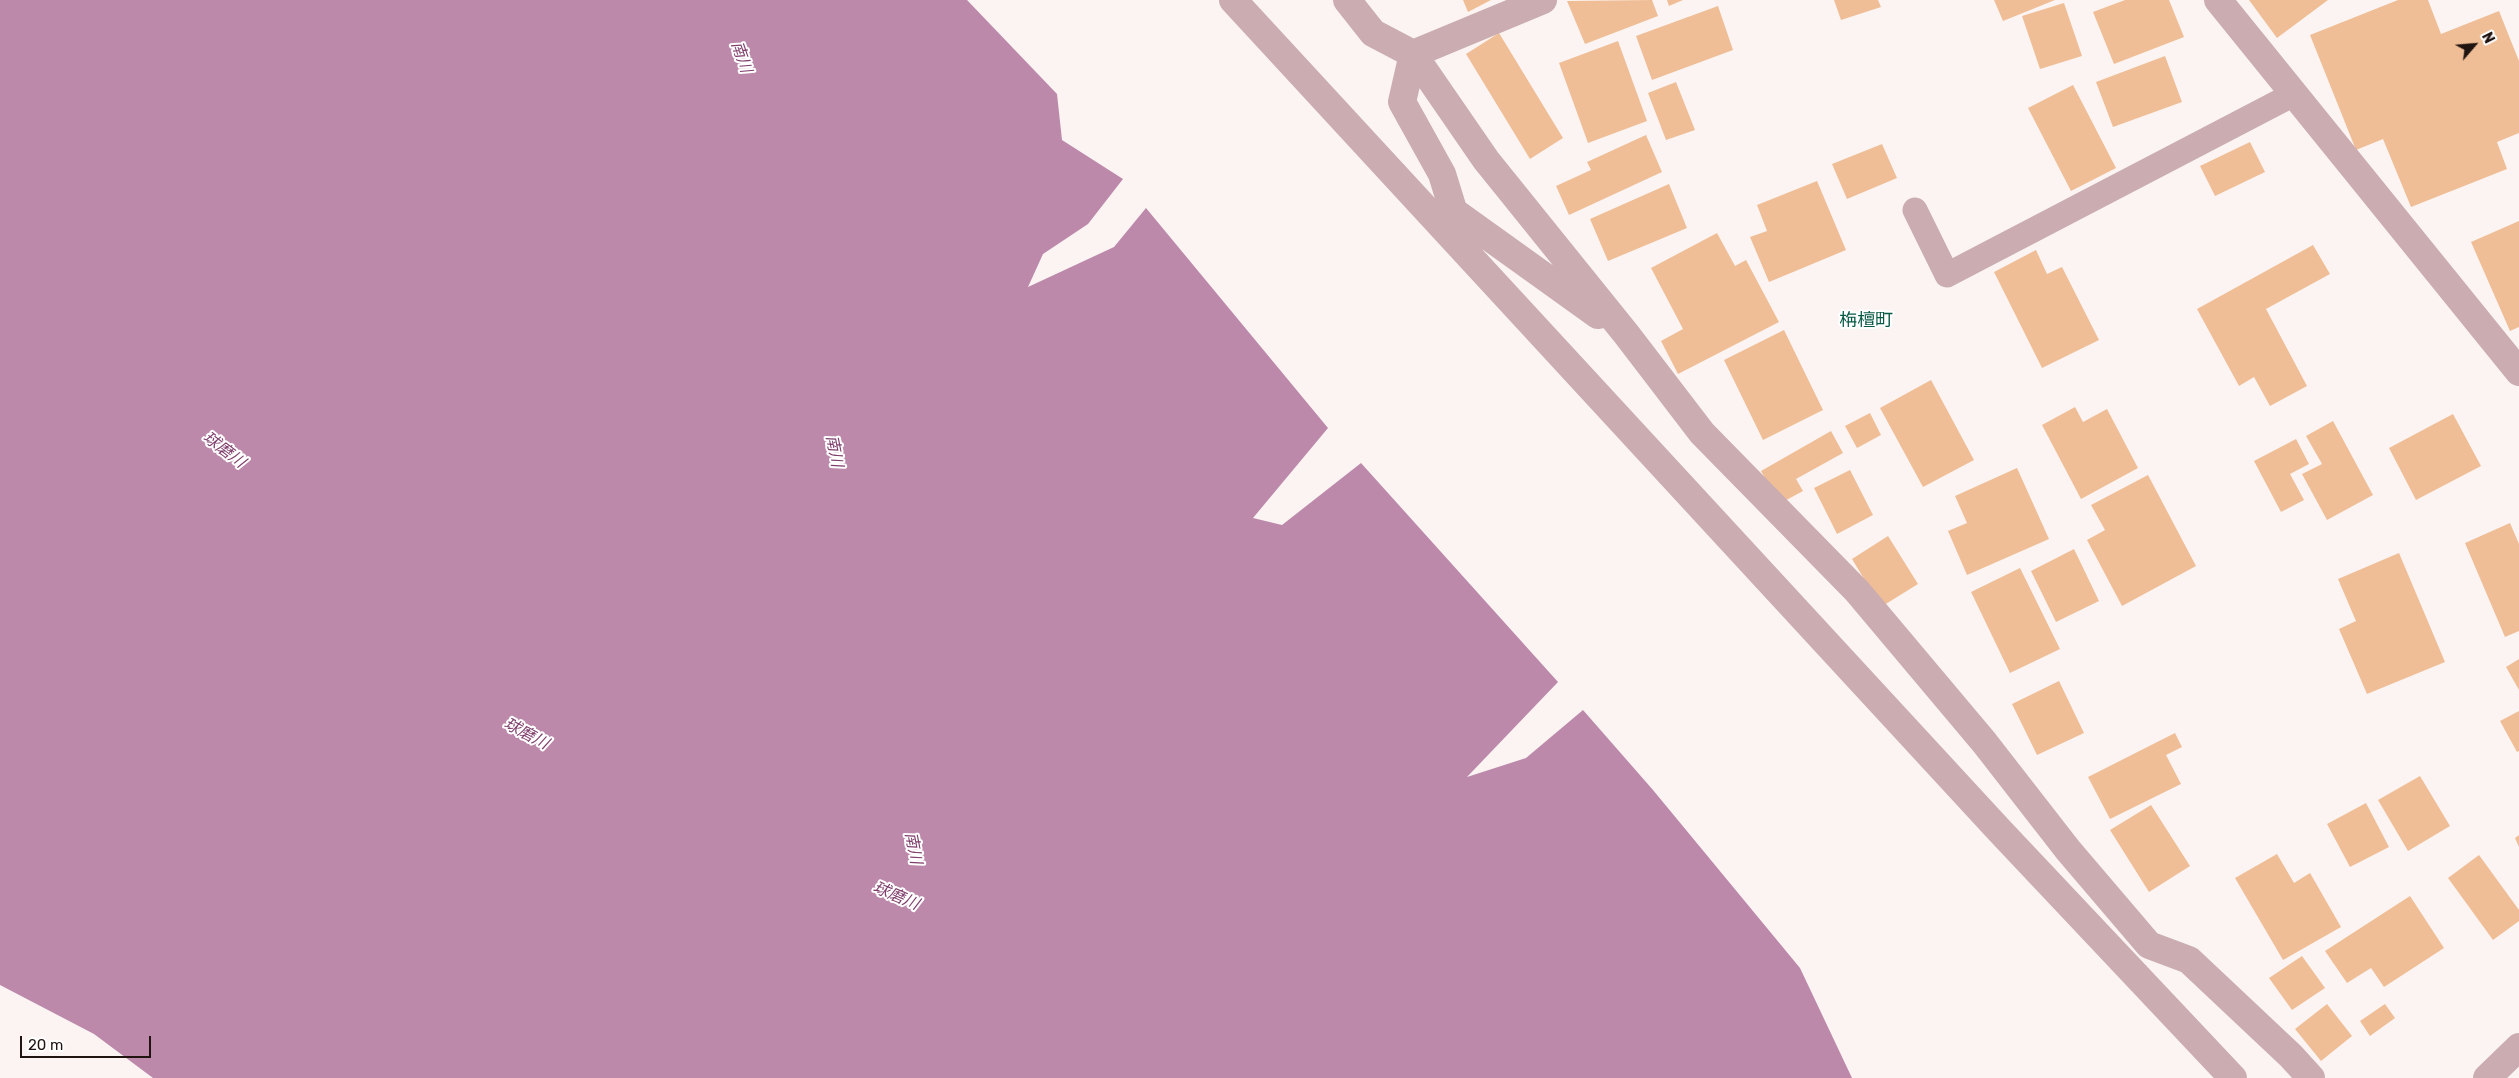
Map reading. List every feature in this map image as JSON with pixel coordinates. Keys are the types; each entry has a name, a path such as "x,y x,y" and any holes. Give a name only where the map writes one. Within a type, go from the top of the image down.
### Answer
{"street":[{"path":"1233,0 1992,822 2234,1078"},
{"path":"1348,0 1372,33 1413,54 1486,160 1627,335 1702,433 1857,591 1984,742 2068,850 2149,945 2189,960 2291,1056 2311,1078"},
{"path":"1413,54 1543,0"},
{"path":"2218,0 2519,372"},
{"path":"1413,54 1402,102 1442,174 1466,252"},
{"path":"1453,211 1627,335"},
{"path":"2486,1078 2519,1047"}],"lane":[{"path":"1915,210 1947,275 2294,94"}],"water":[{"path":"0,0 967,0 1057,94 1062,140 1123,179 1088,224 1043,254 1028,287 1114,247 1146,208 1328,428 1253,518 1282,525 1361,463 1558,682 1467,777 1526,758 1583,710 1653,790 1800,968 1852,1078 153,1078 94,1034 0,985"}],"building":[{"path":"1463,0 1491,0 1468,12"},
{"path":"1652,0 1658,16 1585,44 1567,1"},
{"path":"1667,0 1683,0 1669,6"},
{"path":"1834,0 1878,0 1881,7 1841,20"},
{"path":"1994,0 2055,0 2003,21"},
{"path":"2125,0 2169,0 2184,37 2114,64 2093,12"},
{"path":"2249,0 2328,0 2277,38"},
{"path":"2398,0 2428,0 2441,34 2499,11 2519,61 2519,133 2497,142 2507,169 2411,207 2383,139 2356,150 2310,35"},
{"path":"2064,3 2082,56 2040,69 2022,16"},
{"path":"1718,6 1733,50 1652,80 1636,36"},
{"path":"1499,33 1563,138 1530,159 1466,54"},
{"path":"1618,41 1647,121 1588,143 1559,63"},
{"path":"2165,56 2182,102 2113,127 2096,82"},
{"path":"1676,82 1695,130 1666,140 1648,93"},
{"path":"2073,85 2116,168 2071,191 2028,108"},
{"path":"1646,135 1662,172 1569,215 1556,186 1591,170 1587,162"},
{"path":"2250,142 2265,172 2215,196 2200,166"},
{"path":"1882,144 1897,178 1847,199 1832,164"},
{"path":"1817,181 1846,250 1769,282 1750,237 1767,231 1757,205"},
{"path":"1669,184 1687,228 1608,261 1590,219"},
{"path":"2519,221 2519,327 2510,331 2471,242"},
{"path":"1717,233 1735,266 1746,260 1779,322 1678,374 1661,341 1683,329 1651,268"},
{"path":"2313,245 2330,274 2266,309 2307,386 2270,406 2254,377 2239,386 2197,309"},
{"path":"2036,250 2047,274 2062,267 2099,340 2042,368 1994,272"},
{"path":"1784,330 1823,410 1763,440 1724,360"},
{"path":"1931,380 1974,460 1923,487 1880,408"},
{"path":"2075,407 2083,422 2107,409 2138,468 2081,499 2042,425"},
{"path":"1870,413 1881,435 1857,448 1845,426"},
{"path":"2453,414 2481,466 2416,500 2389,448"},
{"path":"2333,421 2373,495 2327,520 2302,474 2322,464 2306,436"},
{"path":"1831,431 1843,453 1796,479 1803,491 1779,504 1761,471"},
{"path":"2296,439 2309,464 2290,474 2304,500 2281,512 2254,461"},
{"path":"2017,468 2049,539 1967,575 1948,531 1967,523 1955,496"},
{"path":"1850,470 1873,515 1837,534 1814,488"},
{"path":"2148,475 2196,566 2122,606 2087,540 2105,530 2091,505"},
{"path":"2510,523 2519,544 2519,631 2505,637 2465,543"},
{"path":"1888,536 1918,584 1881,607 1852,559"},
{"path":"2074,549 2099,601 2056,622 2031,571"},
{"path":"2399,553 2445,662 2367,694 2339,629 2356,621 2338,579"},
{"path":"2020,568 2060,649 2010,673 1971,592"},
{"path":"2519,659 2519,690 2506,667"},
{"path":"2059,681 2084,733 2037,755 2012,704"},
{"path":"2519,711 2519,751 2517,752 2500,721"},
{"path":"2175,733 2182,747 2166,755 2181,784 2110,819 2088,777"},
{"path":"2420,776 2450,826 2408,851 2378,800"},
{"path":"2366,803 2389,847 2350,867 2327,824"},
{"path":"2151,805 2190,866 2149,892 2110,830"},
{"path":"2519,835 2519,847 2515,838"},
{"path":"2277,854 2294,883 2310,873 2341,927 2283,960 2235,878"},
{"path":"2479,855 2519,910 2519,921 2493,940 2448,878"},
{"path":"2410,896 2444,948 2384,987 2371,968 2347,983 2325,951"},
{"path":"2302,956 2325,988 2292,1010 2269,978"},
{"path":"2327,1004 2352,1036 2321,1061 2295,1029"},
{"path":"2385,1004 2395,1018 2370,1036 2360,1021"}],"district":[{"name":"栴檀町","path":"1866,321"}],"water label":[{"name":"南川","path":"741,57"},
{"name":"球磨川","path":"224,450"},
{"name":"南川","path":"834,451"},
{"name":"球磨川","path":"526,734"},
{"name":"南川","path":"913,848"},
{"name":"球磨川","path":"896,896"}]}
